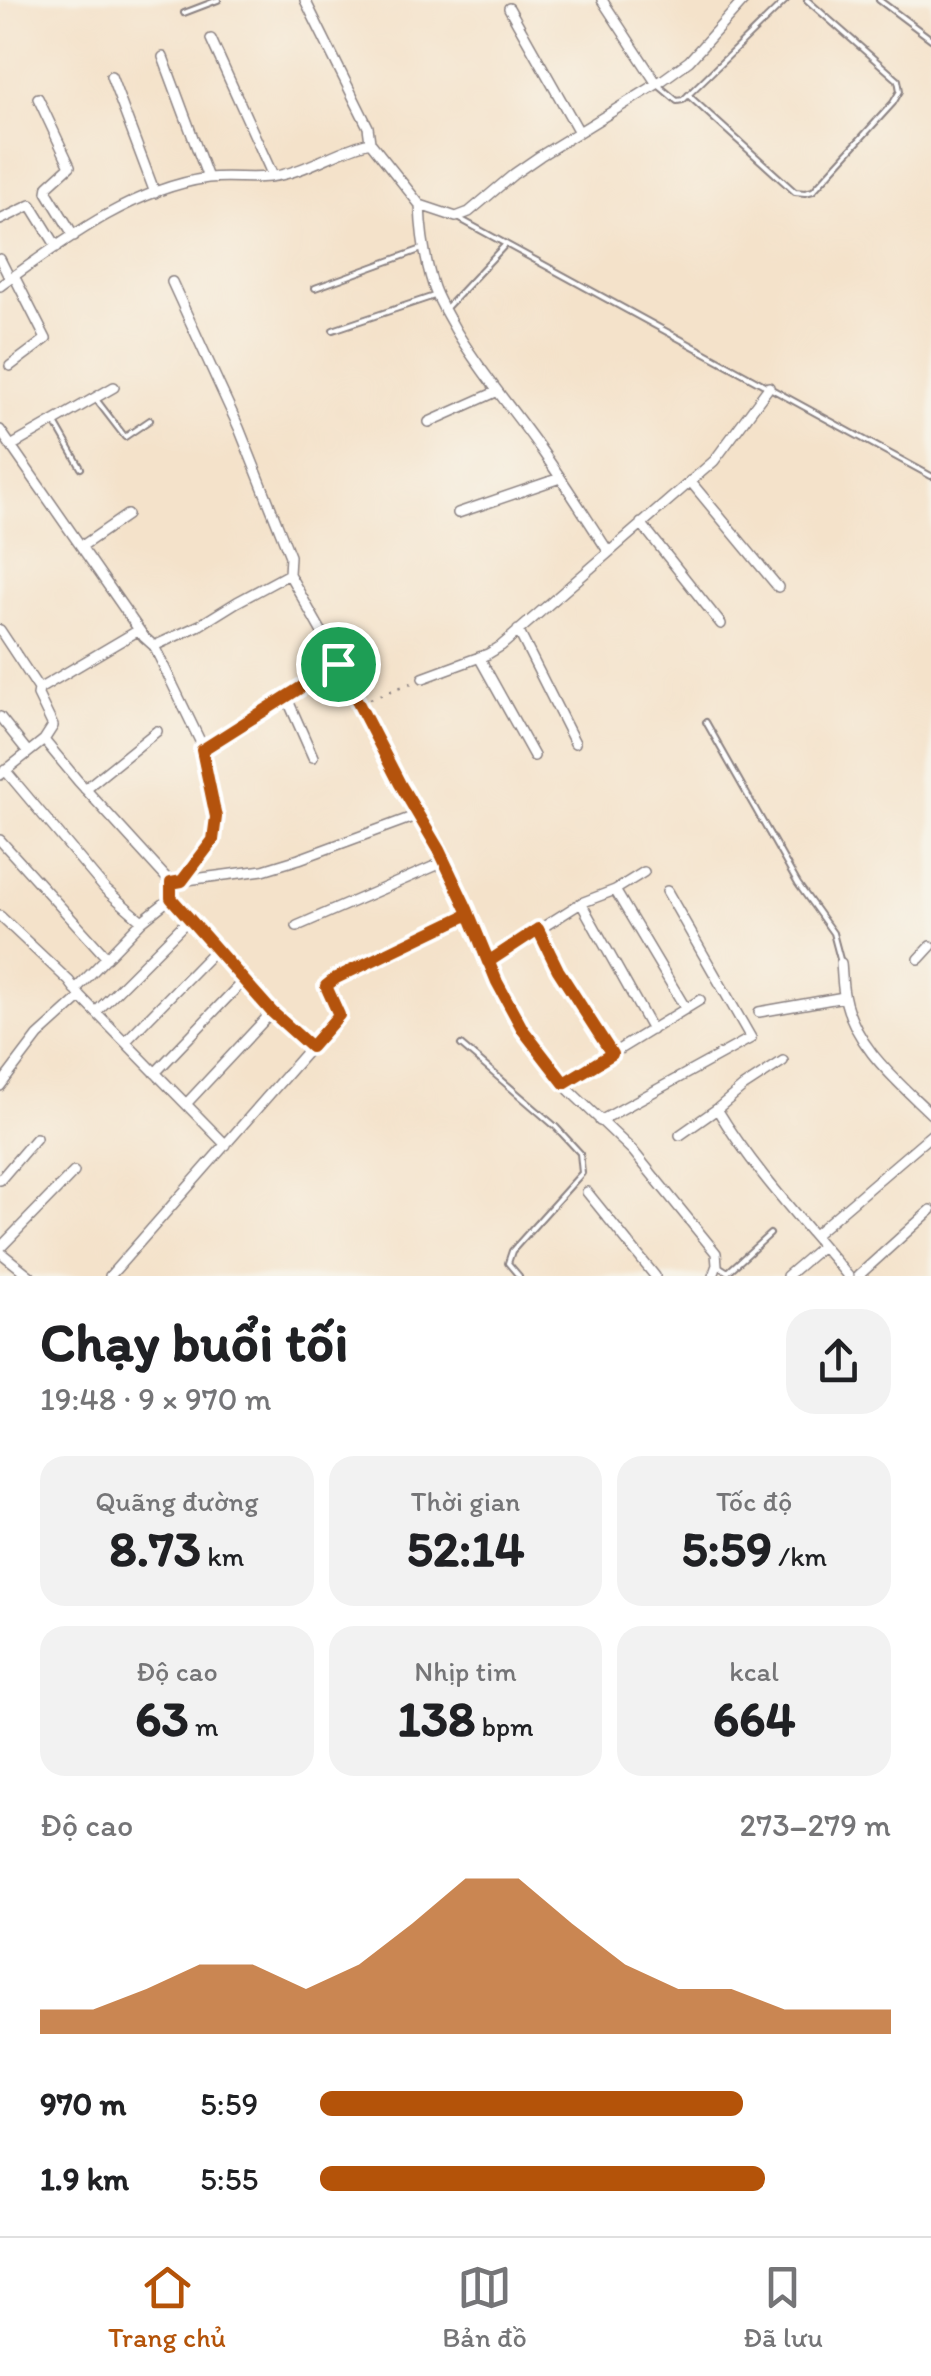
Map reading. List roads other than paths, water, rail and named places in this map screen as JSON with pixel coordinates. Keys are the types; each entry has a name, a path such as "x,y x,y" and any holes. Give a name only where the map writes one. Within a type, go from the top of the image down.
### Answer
{"street":[{"path":"305,0 368,127 370,142 420,204 456,217 469,212 514,174 689,61 744,0"},
{"path":"602,0 657,84"},
{"path":"509,8 580,132"},
{"path":"211,39 274,176"},
{"path":"163,57 208,178"},
{"path":"111,76 155,193"},
{"path":"38,98 70,166 48,186 47,192 74,236"},
{"path":"0,286 100,219 155,193 208,178 274,176 370,142"},
{"path":"420,204 425,248 437,295 445,310 468,351 608,551"},
{"path":"0,220 31,206 57,247"},
{"path":"0,259 46,340 10,366"},
{"path":"172,282 246,445 290,556 290,574 444,862 497,982 523,1030 564,1083 633,1151 716,1254 713,1276"},
{"path":"11,446 114,387"},
{"path":"423,678 502,646 714,461 769,388"},
{"path":"429,422 496,392"},
{"path":"0,430 154,646 200,740 216,817 213,840 176,882 171,898 106,958 0,1086"},
{"path":"458,513 560,478"},
{"path":"690,481 778,586"},
{"path":"82,546 127,515"},
{"path":"641,524 720,624"},
{"path":"154,646 290,574"},
{"path":"0,630 39,688 38,695 53,726 44,740 3,772 105,889 142,921"},
{"path":"39,688 139,630"},
{"path":"518,630 575,743"},
{"path":"479,657 534,756"},
{"path":"202,750 338,664"},
{"path":"286,696 312,757"},
{"path":"0,716 28,752"},
{"path":"85,789 157,732"},
{"path":"44,740 85,789 176,882"},
{"path":"176,882 263,870 418,815"},
{"path":"0,840 106,958"},
{"path":"297,926 444,862"},
{"path":"488,962 581,903 615,890 644,872"},
{"path":"615,890 686,1009"},
{"path":"600,1121 751,1038 667,891"},
{"path":"171,898 272,1012 311,1047"},
{"path":"581,903 652,1030"},
{"path":"110,1276 339,1015 326,986 469,914"},
{"path":"0,916 226,1145"},
{"path":"96,1012 189,919"},
{"path":"538,929 558,970 612,1054"},
{"path":"919,959 931,946"},
{"path":"125,1042 216,949"},
{"path":"840,963 844,997 864,1044 931,1114"},
{"path":"155,1073 244,980"},
{"path":"758,1012 844,997"},
{"path":"564,1083 700,1000"},
{"path":"186,1104 272,1012"},
{"path":"680,1135 783,1062"},
{"path":"717,1109 775,1189 848,1276"},
{"path":"814,1235 931,1135"},
{"path":"0,1180 36,1138"},
{"path":"30,1276 0,1250 74,1172"},
{"path":"587,1192 655,1276"},
{"path":"858,1276 931,1210"},
{"path":"787,1276 822,1246"}],"lane":[{"path":"184,13 218,0"},
{"path":"657,84 677,102 684,100 786,0"},
{"path":"688,95 795,192 813,191 893,103 900,90 898,80 807,0"},
{"path":"880,0 931,39"},
{"path":"456,217 931,476"},
{"path":"445,310 505,244"},
{"path":"315,288 425,248"},
{"path":"333,330 437,295"},
{"path":"0,373 10,366"},
{"path":"96,398 125,438 150,420"},
{"path":"54,421 81,468"},
{"path":"706,722 798,884 833,933 840,963"},
{"path":"461,1044 556,1127 580,1154 582,1173 512,1252 508,1263 518,1276"},
{"path":"717,1264 728,1272 770,1234"}]}
